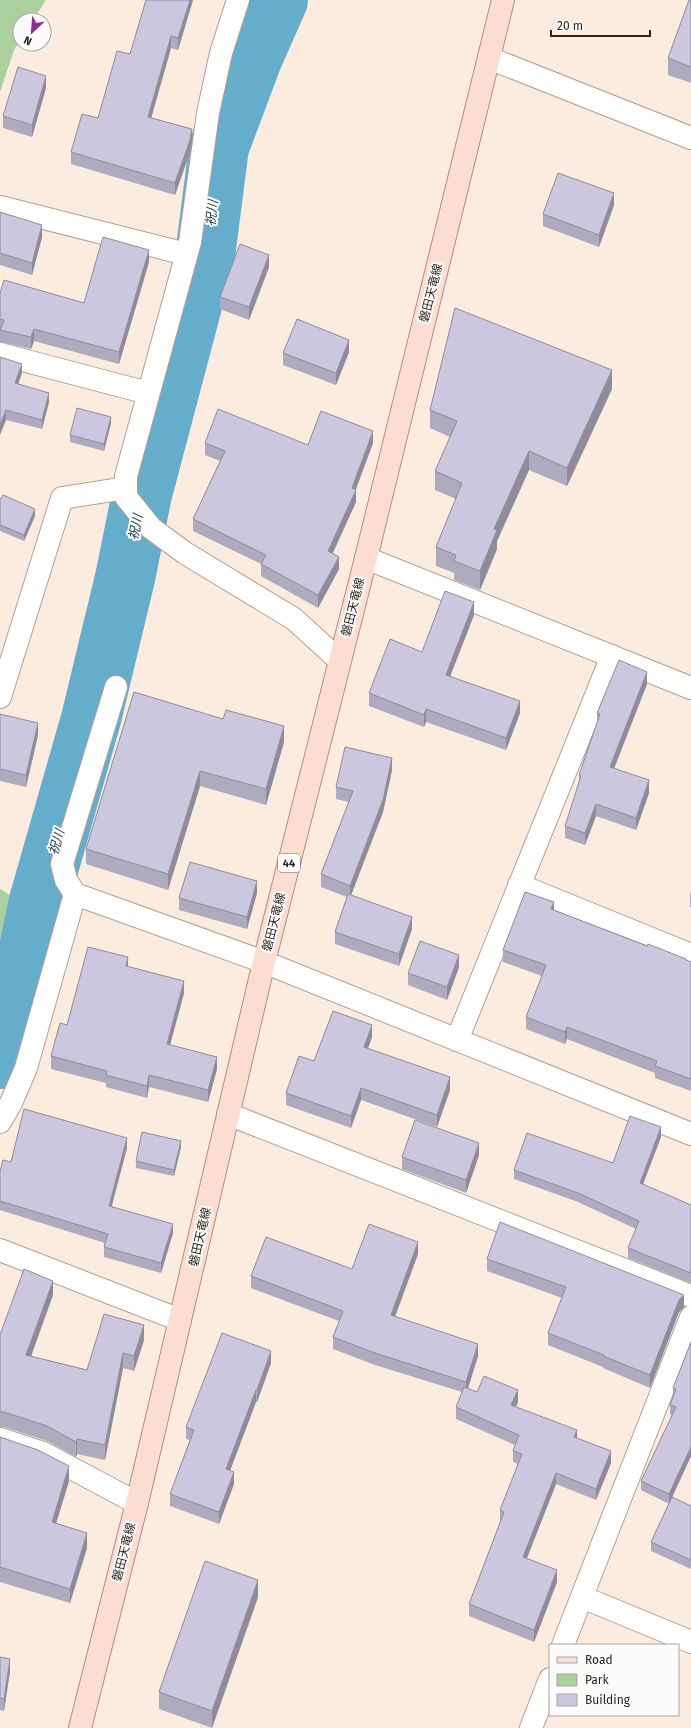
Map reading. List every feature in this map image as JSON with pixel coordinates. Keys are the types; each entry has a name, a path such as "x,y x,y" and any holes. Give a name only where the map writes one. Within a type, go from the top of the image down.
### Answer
{"main road":[{"name":"磐田天竜線","path":"80,1728 137,1503 264,962 366,558 503,0"}],"street":[{"path":"238,0 220,53 210,106 190,242 126,476 126,497 151,528 185,553 294,619 340,660"},
{"path":"489,58 691,138"},
{"path":"0,207 186,254"},
{"path":"0,354 148,393"},
{"path":"0,697 62,498 126,488"},
{"path":"366,558 691,688"},
{"path":"457,1040 612,656"},
{"path":"116,687 62,864 66,880 75,894 264,962 691,1134"},
{"path":"520,885 691,955"},
{"path":"0,1122 11,1103 26,1068 75,894"},
{"path":"228,1114 691,1296"},
{"path":"0,1250 180,1320"},
{"path":"563,1644 691,1317"},
{"path":"0,1439 43,1453 137,1503"},
{"path":"582,1597 691,1642"},
{"path":"531,1728 549,1681"}],"green space":[{"path":"0,0 46,0 38,12 12,12 12,52 13,52 0,92"},
{"path":"0,889 31,908 0,988"}],"building":[{"path":"146,0 190,0 178,38 171,36 148,117 192,129 190,140 175,183 71,152 82,114 98,118 117,51 130,54"},
{"path":"689,0 691,0 691,67 668,58"},
{"path":"18,67 46,76 32,125 3,116"},
{"path":"558,173 614,193 599,235 543,214"},
{"path":"0,212 42,225 32,263 0,253"},
{"path":"103,237 149,250 119,352 34,329 31,337 0,330 4,320 0,319 0,293 4,280 84,303"},
{"path":"240,244 269,255 249,307 220,297"},
{"path":"455,308 612,370 567,468 529,451 494,529 497,530 480,571 454,561 456,555 436,547 462,483 435,471 457,421 430,410"},
{"path":"297,319 349,340 336,373 283,353"},
{"path":"0,357 22,364 15,383 49,393 42,420 6,410 0,425"},
{"path":"77,408 111,417 104,444 70,435"},
{"path":"218,409 308,445 321,411 373,431 352,488 356,490 328,551 339,557 318,595 261,564 266,555 193,519 225,451 205,443"},
{"path":"3,495 35,509 24,535 0,525 0,500"},
{"path":"445,591 474,602 446,675 520,701 506,738 426,709 424,715 369,693 390,639 422,652"},
{"path":"619,660 647,672 610,767 649,780 636,818 596,804 585,833 565,826 581,776 579,775 600,714 597,713"},
{"path":"134,692 223,719 226,710 284,726 266,789 200,771 168,874 86,849"},
{"path":"0,714 38,723 26,775 0,769"},
{"path":"345,747 392,758 383,800 350,886 321,874 353,791 336,787"},
{"path":"190,862 257,881 247,917 179,898"},
{"path":"525,892 554,902 551,909 647,946 648,944 691,962 691,1079 655,1066 657,1061 567,1027 565,1032 526,1017 546,965 503,950"},
{"path":"348,894 412,917 399,954 335,932"},
{"path":"420,941 459,955 447,987 408,973"},
{"path":"88,947 128,957 126,966 184,981 167,1044 217,1057 208,1090 149,1075 147,1086 106,1075 107,1071 51,1056 60,1023 67,1025"},
{"path":"333,1011 372,1025 364,1047 450,1077 437,1115 361,1088 351,1116 286,1093 299,1056 314,1061"},
{"path":"24,1109 127,1138 109,1206 173,1224 161,1263 104,1247 108,1234 0,1201 0,1171 3,1160 11,1162"},
{"path":"630,1116 661,1127 640,1183 691,1205 691,1273 628,1248 639,1221 578,1193 514,1170 527,1133 613,1163"},
{"path":"415,1120 479,1143 466,1180 402,1157"},
{"path":"142,1132 181,1141 174,1170 136,1161"},
{"path":"500,1222 684,1295 679,1300 650,1375 548,1333 566,1287 487,1259"},
{"path":"369,1224 418,1242 391,1315 478,1344 466,1382 375,1353 333,1337 343,1311 251,1276 266,1237 352,1269"},
{"path":"24,1269 53,1281 26,1355 87,1370 104,1314 144,1325 134,1356 123,1353 105,1445 77,1439 76,1442 47,1426 0,1412 0,1335"},
{"path":"222,1333 271,1351 226,1469 234,1472 219,1512 170,1494 194,1430 186,1427"},
{"path":"691,1342 691,1447 669,1494 641,1481 676,1407 670,1405 676,1389 673,1388"},
{"path":"484,1376 518,1390 511,1405 577,1430 574,1437 611,1451 596,1489 556,1473 523,1557 557,1570 534,1630 469,1604 504,1512 500,1510 522,1454 513,1451 519,1435 456,1407 464,1387 477,1392"},
{"path":"0,1437 38,1450 69,1466 52,1522 87,1533 70,1589 0,1567"},
{"path":"672,1497 691,1506 691,1560 651,1542"},
{"path":"205,1561 258,1580 212,1711 159,1692"},
{"path":"0,1657 10,1659 4,1699 0,1698"}],"waterway":[{"name":"祝川","path":"0,1059 17,1006 39,901 91,719 125,578 142,494 205,256 219,147 252,59 278,0"}]}
